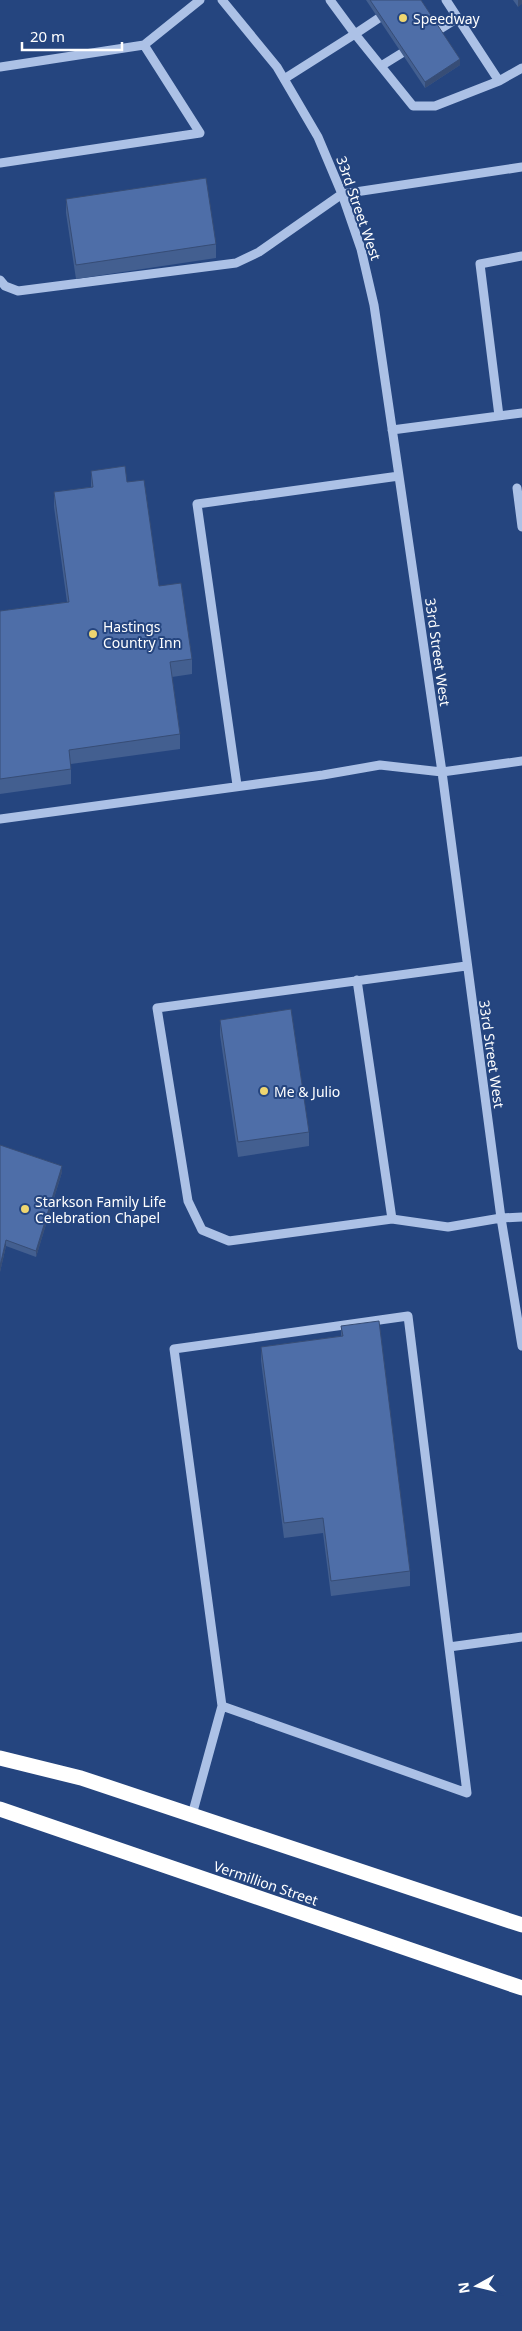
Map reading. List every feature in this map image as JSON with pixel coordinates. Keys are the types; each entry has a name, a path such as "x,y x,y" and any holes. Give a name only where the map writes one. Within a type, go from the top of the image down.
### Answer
{"highway":[{"path":"0,1758 81,1778 522,1925"},
{"name":"Vermillion Street","path":"0,1809 522,1988"}],"street":[{"path":"0,66 144,45 200,0"},
{"name":"33rd Street West","path":"222,0 234,12 284,79 318,137 342,194 361,249 374,305 442,772 466,966 501,1218 522,1346"},
{"path":"331,0 355,34 413,106 435,106 499,81 522,68"},
{"path":"446,0 499,81"},
{"path":"284,79 379,18"},
{"path":"437,31 458,18"},
{"path":"0,163 200,134 144,45"},
{"path":"381,66 402,53"},
{"path":"0,280 5,286 18,291 236,263 259,252 342,194 522,168"},
{"path":"499,416 480,264 522,256"},
{"path":"392,430 522,413"},
{"path":"236,785 197,504 399,476"},
{"path":"517,488 522,527"},
{"path":"0,819 236,785 323,775 380,765 442,772 522,761"},
{"path":"466,966 157,1008 188,1201 202,1230 230,1241 392,1219 448,1227 501,1218 522,1217"},
{"path":"357,980 392,1219"},
{"path":"192,1815 222,1706 174,1349 408,1316 466,1793 222,1706"},
{"path":"449,1647 522,1637"}],"building":[{"path":"370,0 421,0 460,59 425,82"},
{"path":"206,178 216,244 76,265 66,199"},
{"name":"Hastings Country Inn","path":"125,466 127,482 144,480 159,586 181,583 192,659 170,662 180,734 69,750 71,769 0,779 0,611 69,602 54,492 93,487 91,471"},
{"name":"Me & Julio","path":"291,1009 309,1132 238,1142 220,1020"},
{"name":"Starkson Family Life Celebration Chapel","path":"0,1145 62,1166 36,1251 6,1240 0,1266"},
{"path":"379,1321 410,1571 331,1581 323,1518 284,1523 261,1347 343,1336 341,1326"}],"place":[{"name":"Speedway","path":"403,18"},
{"name":"Hastings Country Inn","path":"93,634"},
{"name":"Me & Julio","path":"264,1091"},
{"name":"Starkson Family Life Celebration Chapel","path":"25,1209"}]}
